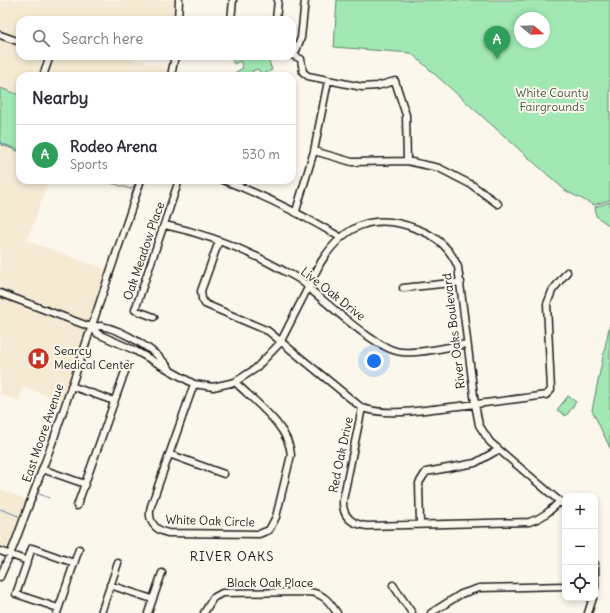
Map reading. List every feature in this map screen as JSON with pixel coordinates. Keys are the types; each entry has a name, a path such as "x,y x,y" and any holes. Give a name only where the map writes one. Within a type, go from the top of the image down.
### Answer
{"street":[{"path":"178,16 179,0"},
{"path":"231,16 233,0"},
{"path":"276,16 278,0"},
{"path":"296,49 301,38 305,0"},
{"path":"0,35 16,41"},
{"path":"296,57 303,61 305,75 328,81 370,87 395,81 406,115 407,161"},
{"path":"44,72 49,60"},
{"path":"172,72 174,60"},
{"path":"296,211 314,151 328,81"},
{"path":"314,151 352,162 407,161 445,170 472,185 498,204"},
{"name":"East Moore Avenue","path":"0,577 42,469 92,327 140,184"},
{"name":"Oak Meadow Place","path":"154,318 135,310 178,184"},
{"path":"234,184 265,196 296,211 340,237"},
{"name":"River Oaks Boulevard","path":"0,293 92,327 100,326 138,342 162,357 170,369 194,384 213,386 235,382 255,369 280,343 308,286 328,250 340,237 360,226 380,220 392,221 407,225 436,238 453,256 458,267 461,282 466,344 474,404 479,426 498,450 560,501"},
{"name":"Live Oak Drive","path":"165,225 219,241 252,254 306,283 378,344 391,351 403,353 466,344"},
{"name":"Red Oak Drive","path":"219,241 201,292 202,299 205,304 211,308 260,327 362,408 343,500 346,516 353,522 362,525 528,522 539,519 548,513 560,501"},
{"path":"362,408 376,412 392,413 546,395 550,393 547,304 552,290 567,272"},
{"path":"403,288 461,282"},
{"path":"77,506 127,366"},
{"name":"White Oak Circle","path":"194,384 150,510 152,522 157,529 164,532 259,534 269,530 276,517 291,455 290,445 283,430 235,382"},
{"path":"71,386 114,401"},
{"path":"420,524 419,483 426,472 475,463 498,450"},
{"path":"169,454 224,474"},
{"path":"42,469 84,484"},
{"path":"74,563 32,548 16,594 57,611 79,549"},
{"path":"0,551 28,561"},
{"path":"100,613 118,563"},
{"path":"148,613 162,573"},
{"path":"110,585 152,599"},
{"path":"393,585 412,613"},
{"path":"431,613 462,594 479,588 562,586"},
{"name":"Black Oak Place","path":"204,613 214,598 222,593 308,592 322,595 329,600 337,613"},
{"path":"588,613 592,601"}],"shaded area":[{"path":"0,0 177,0 175,16 16,16 16,37 0,31"},
{"path":"0,38 16,44 16,60 46,60 41,72 16,72 16,94 0,88"},
{"path":"52,60 135,60 170,68 169,72 47,72"},
{"path":"0,144 16,150 16,184 48,184 27,241 108,270 90,323 0,289"},
{"path":"109,184 138,184 135,193"},
{"name":"Searcy Medical Center","path":"0,297 88,330 63,401 24,387 18,401 0,394"},
{"path":"0,489 27,500 9,551 0,548"}],"green space":[{"name":"White County Fairgrounds","path":"337,0 610,0 610,200 594,205 566,191 411,53 334,47"},
{"path":"232,60 266,60 269,61 272,70 268,72 260,72 258,69 252,72 236,72 243,68 240,61 234,64"},
{"path":"0,88 16,94 16,150 0,144"},
{"path":"610,202 610,226 596,216 595,207"},
{"path":"610,323 610,448 592,410"},
{"path":"568,396 576,402 566,416 557,410"}],"waterway":[{"path":"0,143 16,149"},
{"path":"115,184 131,189 134,184"},
{"path":"37,493 49,498"},
{"path":"0,509 21,517"}],"place":[{"name":"Rodeo Arena","path":"497,59"},
{"name":"Searcy Medical Center","path":"39,358"}],"district":[{"name":"RIVER OAKS","path":"232,556"}]}
